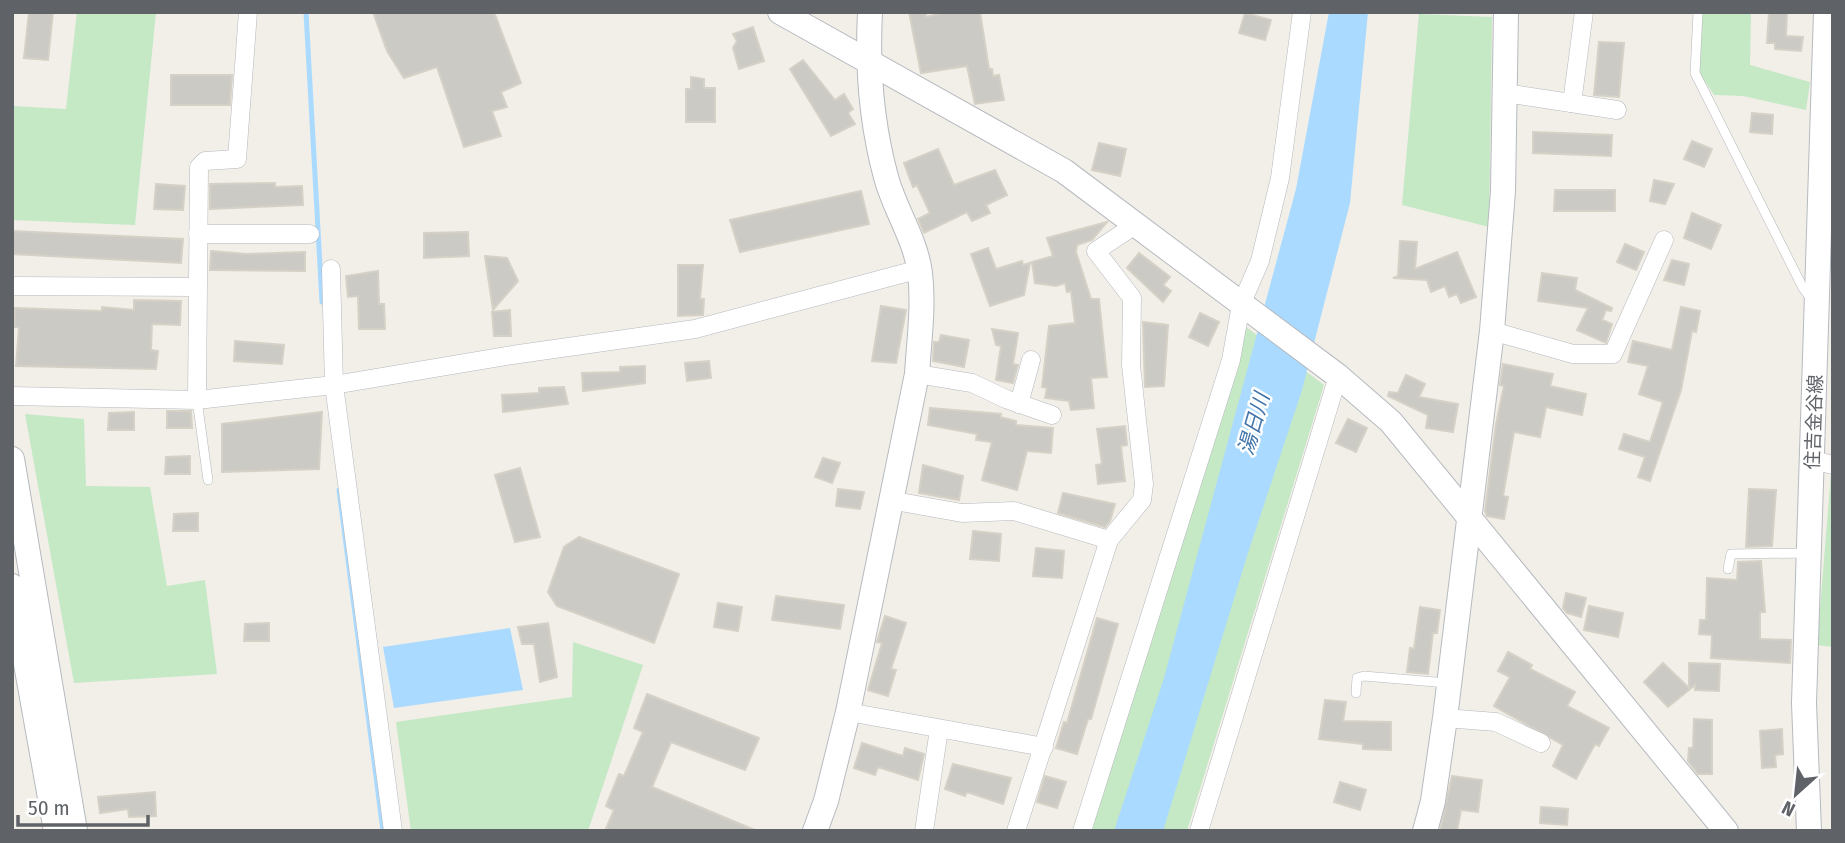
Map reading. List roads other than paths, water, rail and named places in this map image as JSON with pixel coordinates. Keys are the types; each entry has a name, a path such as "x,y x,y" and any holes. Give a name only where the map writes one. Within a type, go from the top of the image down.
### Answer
{"street":[{"path":"197,400 199,167 205,161 237,159 248,12"},
{"path":"780,12 1065,171 1334,372 1391,422 1726,831"},
{"path":"815,831 826,801 848,712 889,500 917,374 920,269 886,178 871,111 868,61 870,12"},
{"path":"1082,831 1231,360 1241,305 1260,261 1280,178 1302,12"},
{"path":"1424,831 1433,801 1445,718 1492,331 1503,191 1506,12"},
{"path":"1573,103 1584,12"},
{"name":"住吉金谷線","path":"1809,831 1804,703 1810,553 1823,463 1817,306 1826,12"},
{"path":"1505,93 1617,110"},
{"path":"1016,831 1109,540 1142,500 1144,484 1131,365 1132,298 1096,251 1135,225"},
{"path":"198,234 310,234"},
{"path":"1492,331 1573,354 1613,354 1664,240"},
{"path":"331,269 334,385 393,831"},
{"path":"12,396 197,400 334,385 512,355 695,329 920,269"},
{"path":"12,286 196,287"},
{"path":"1019,404 1031,360"},
{"path":"1199,831 1334,372"},
{"path":"917,374 972,383 1052,415"},
{"path":"12,459 75,831"},
{"path":"889,500 962,513 1014,511 1109,540"},
{"path":"12,586 20,671 57,831"},
{"path":"848,712 1044,747"},
{"path":"1445,718 1496,722 1541,743"},
{"path":"924,831 939,729"}],"lane":[{"path":"1698,12 1695,74 1797,276 1817,306"},
{"path":"197,400 208,480"},
{"path":"1728,569 1731,554 1810,553"},
{"path":"1356,693 1357,678 1364,676 1449,683"}],"water":[{"name":"湯日川","path":"1329,12 1368,12 1350,203 1302,390 1247,556 1163,831 1114,831 1164,678 1296,189"},
{"path":"510,628 523,690 394,708 383,647"}],"waterway":[{"path":"306,12 322,302"},
{"path":"339,490 383,831"}]}
